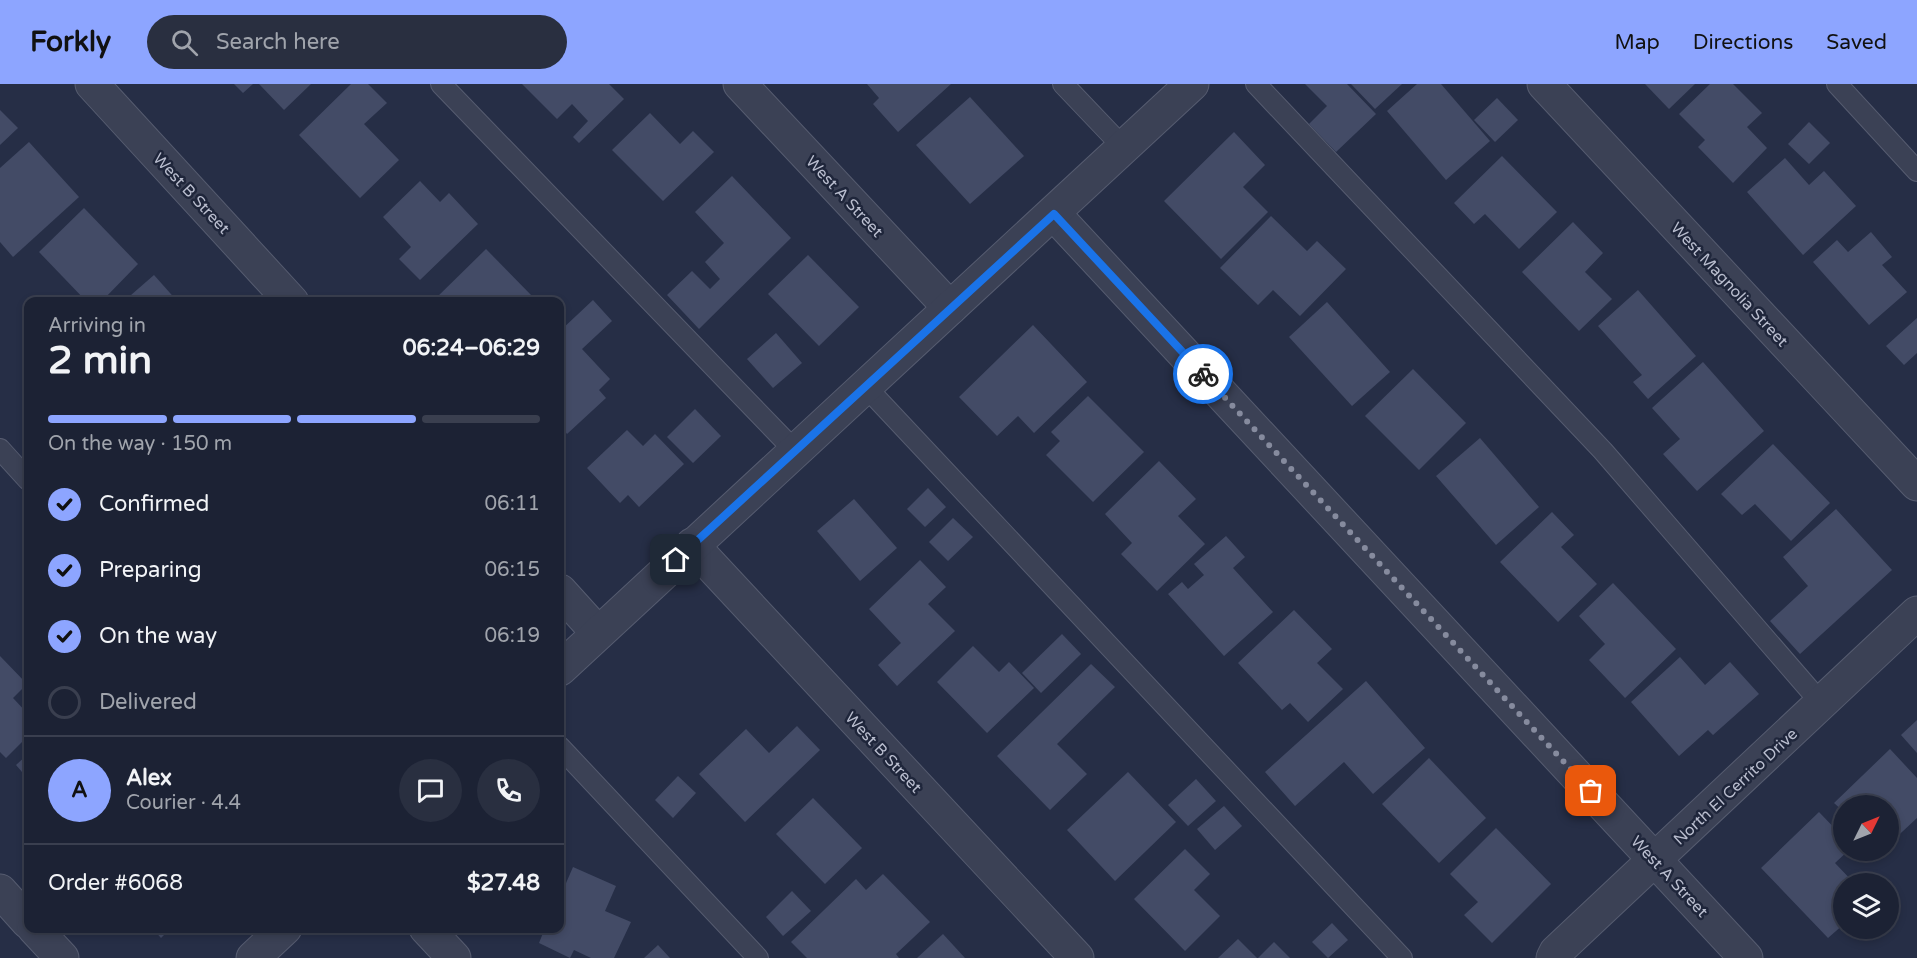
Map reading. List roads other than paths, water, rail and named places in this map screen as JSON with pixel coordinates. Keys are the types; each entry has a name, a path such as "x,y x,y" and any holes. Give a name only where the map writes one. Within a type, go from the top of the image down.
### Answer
{"street":[{"name":"West B Street","path":"92,84 287,297"},
{"name":"West A Street","path":"740,84 950,308"},
{"path":"564,665 1192,84"},
{"name":"West Magnolia Street","path":"1544,84 1917,484"},
{"name":"West A Street","path":"1054,214 1746,958"},
{"name":"West B Street","path":"692,545 1077,958"},
{"path":"564,595 598,633"},
{"name":"North El Cerrito Drive","path":"1553,958 1556,952 1822,704 1917,612"},
{"path":"0,891 24,918"},
{"path":"39,933 62,958"},
{"path":"253,958 280,933"},
{"path":"431,933 454,958"}],"lane":[{"path":"441,84 795,451"},
{"path":"1064,84 1124,148"},
{"path":"1256,84 1603,451 1822,704"},
{"path":"1837,84 1917,171"},
{"path":"865,386 1402,958"},
{"path":"0,449 24,476"},
{"path":"564,751 758,958"}]}
